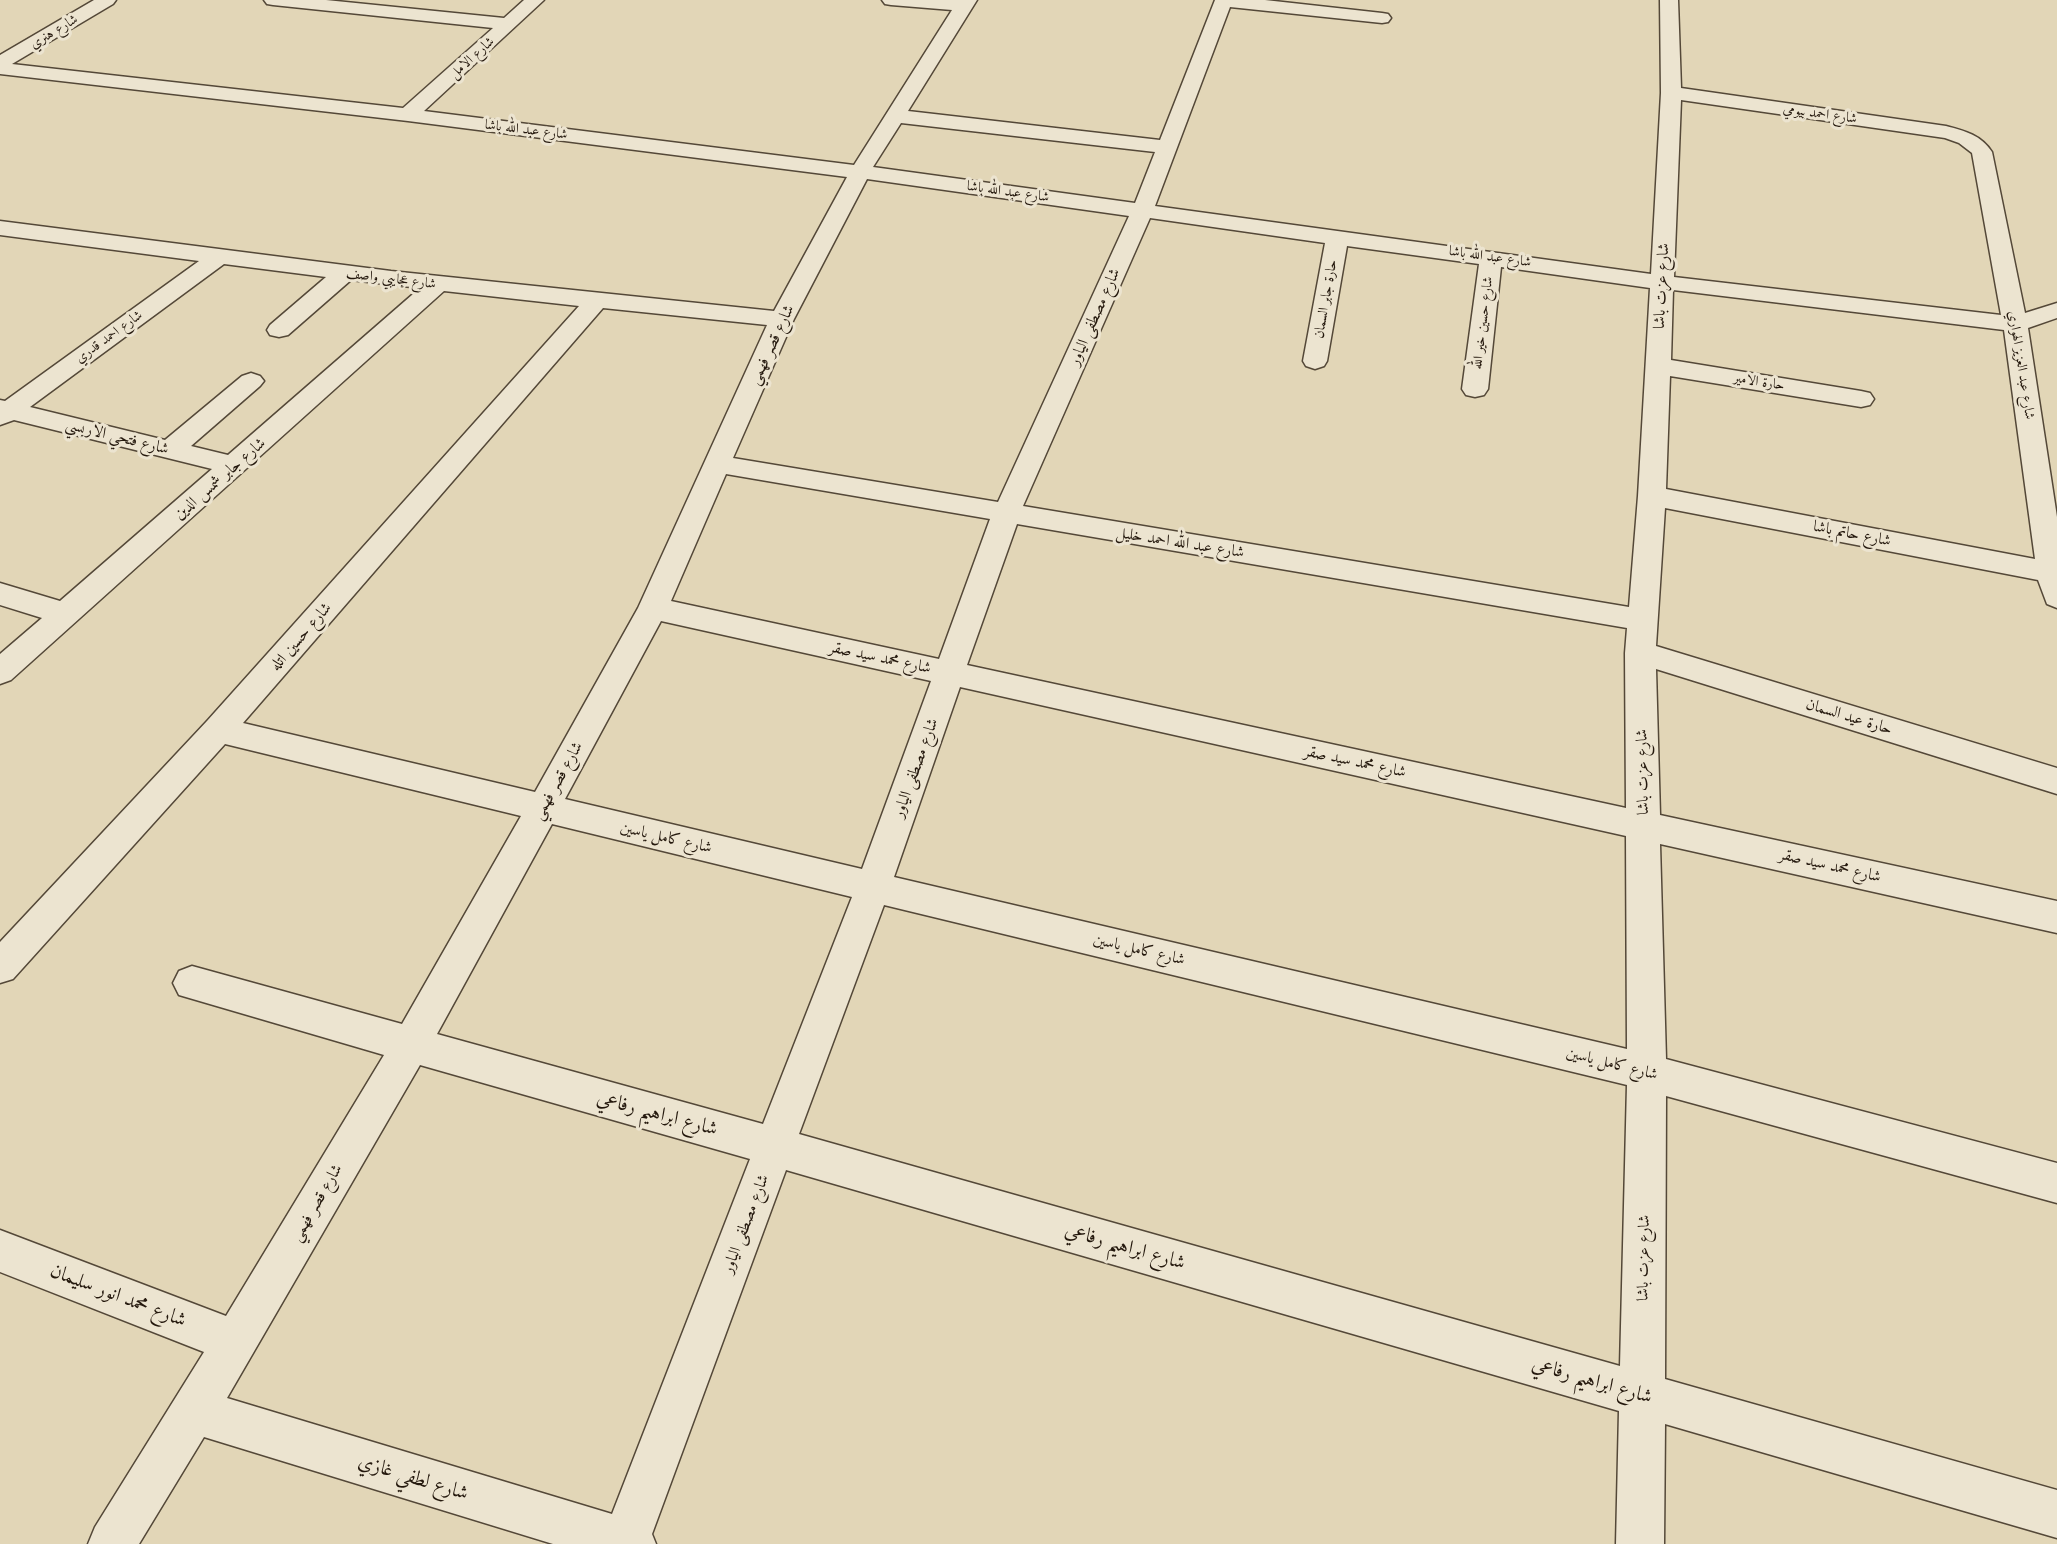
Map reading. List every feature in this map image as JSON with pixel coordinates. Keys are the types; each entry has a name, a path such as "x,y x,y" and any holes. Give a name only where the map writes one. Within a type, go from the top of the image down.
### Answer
{"street":[{"name":"شارع هنري","path":"0,63 107,0"},
{"path":"273,0 510,24"},
{"name":"شارع الامل","path":"408,115 535,0"},
{"path":"891,0 967,3"},
{"path":"1224,0 1382,18"},
{"name":"شارع مصطفى الياور","path":"627,1543 873,887 1006,514 1143,210 1224,0"},
{"name":"شارع عزت باشا","path":"1640,1544 1647,1072 1640,653 1652,496 1671,93 1669,0"},
{"name":"شارع قصر فهمي","path":"112,1544 236,1342 410,1046 543,809 653,608 782,319 860,172 967,3"},
{"name":"شارع عبد الله باشا","path":"0,68 408,115 860,172 1661,282 2015,324"},
{"name":"شارع احمد بيومي","path":"1671,93 1934,130 1969,139"},
{"path":"897,116 1169,147"},
{"name":"شارع عبد العزيز الهواري","path":"1969,139 1982,152 2015,324 2054,584"},
{"name":"شارع عجايبي واصف","path":"0,228 438,285 782,319"},
{"name":"حارة جابر السمان","path":"1315,361 1337,236"},
{"name":"شارع حسين خير الله","path":"1475,389 1491,257"},
{"name":"شارع احمد قدري","path":"3,412 218,258"},
{"path":"279,330 345,273"},
{"name":"شارع جابر شمس الدين","path":"0,672 438,285"},
{"name":"شارع حسين اتله","path":"0,967 218,730 596,302"},
{"path":"2015,324 2057,310"},
{"name":"حارة الامير","path":"1658,366 1861,399"},
{"path":"170,450 251,381"},
{"name":"شارع فتحي الاربسي","path":"3,412 235,466"},
{"name":"شارع عبد الله احمد خليل","path":"717,464 1643,620"},
{"name":"شارع حاتم باشا","path":"1652,496 2054,584"},
{"path":"0,594 66,614"},
{"name":"شارع محمد سيد صقر","path":"653,608 2057,917"},
{"name":"حارة عيد السمان","path":"1640,653 2057,781"},
{"name":"شارع كامل ياسين","path":"218,730 1647,1072 2057,1184"},
{"name":"شارع ابراهيم رفاعي","path":"192,983 776,1147 2057,1514"},
{"name":"شارع محمد انور سليمان","path":"0,1251 236,1342"},
{"name":"شارع لطفي غازي","path":"193,1411 627,1543"}]}
